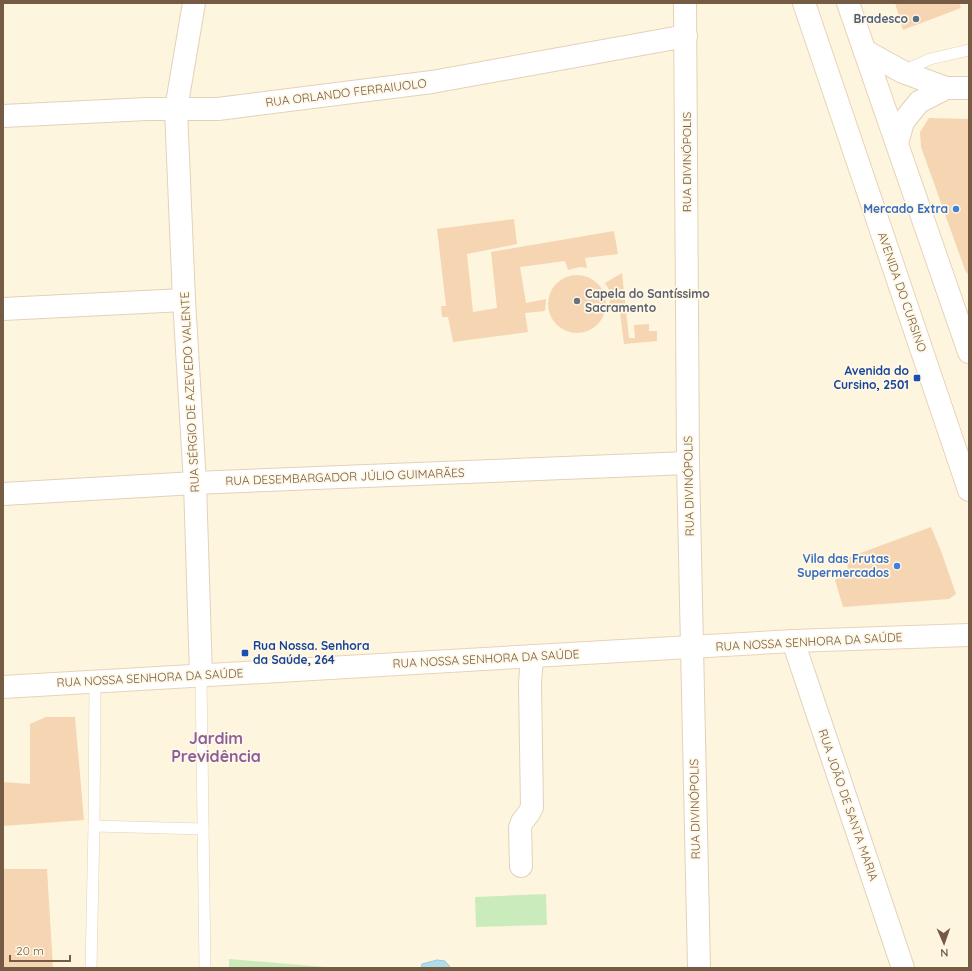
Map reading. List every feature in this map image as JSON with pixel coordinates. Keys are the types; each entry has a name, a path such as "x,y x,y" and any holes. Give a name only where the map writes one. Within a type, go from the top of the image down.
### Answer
{"street":[{"name":"RUA SÉRGIO DE AZEVEDO VALENTE","path":"194,3 178,89 176,109 184,300 195,483 200,676"},
{"name":"RUA DIVINÓPOLIS","path":"685,3 688,463 699,968"},
{"name":"AVENIDA DO CURSINO","path":"804,3 969,490"},
{"path":"848,3 897,143 962,310 969,352"},
{"name":"RUA ORLANDO FERRAIUOLO","path":"3,116 147,109 218,109 432,82 686,36"},
{"path":"864,51 903,72 946,88 969,88"},
{"path":"897,143 903,122 919,102 946,88"},
{"path":"3,309 184,300"},
{"name":"RUA DESEMBARGADOR JÚLIO GUIMARÃES","path":"3,494 195,483 688,463"},
{"name":"RUA NOSSA SENHORA DA SAÚDE","path":"3,687 792,641 969,635"},
{"name":"RUA JOÃO DE SANTA MARIA","path":"792,641 903,968"},
{"path":"521,866 520,828 522,822 532,807 530,684 532,656"}],"lane":[{"path":"903,72 930,59 969,50"},
{"path":"200,676 205,968"},
{"path":"91,968 95,682"},
{"path":"94,826 203,829"}],"green space":[{"path":"546,894 547,925 476,927 475,897"},
{"path":"229,959 336,968 229,968"}],"water":[{"path":"437,960 445,961 451,968 421,968 422,964"}],"building":[{"name":"Bradesco","path":"895,3 959,3 961,8 903,30"},
{"name":"Mercado Extra","path":"929,118 969,119 969,276 965,270 921,147 920,132"},
{"path":"514,219 517,244 467,254 473,312 497,308 491,252 614,231 618,254 585,258 587,268 580,267 568,270 565,261 520,267 526,303 546,299 545,311 525,313 528,332 453,342 448,317 442,317 441,306 446,306 437,229"},
{"path":"622,273 629,338 635,338 634,325 649,324 649,331 657,331 657,341 624,344 620,313 608,311 611,293 605,283"},
{"name":"Capela do Santíssimo Sacramento","path":"577,275 593,280 601,288 606,304 601,320 593,328 577,333 561,328 553,320 548,304 553,288 561,280"},
{"name":"Vila das Frutas Supermercados","path":"931,527 956,594 949,599 843,607 835,580 848,573 847,558"},
{"path":"46,717 75,717 84,820 3,826 3,782 30,784 30,724"},
{"path":"3,869 47,869 53,968 3,968"}],"place":[{"name":"Bradesco","path":"916,19"},
{"name":"Mercado Extra","path":"956,209"},
{"name":"Capela do Santíssimo Sacramento","path":"577,301"},
{"name":"Avenida do Cursino, 2501","path":"917,378"},
{"name":"Vila das Frutas Supermercados","path":"897,566"},
{"name":"Rua Nossa. Senhora da Saúde, 264","path":"245,653"}],"district":[{"name":"Jardim Previdência","path":"216,747"}]}
